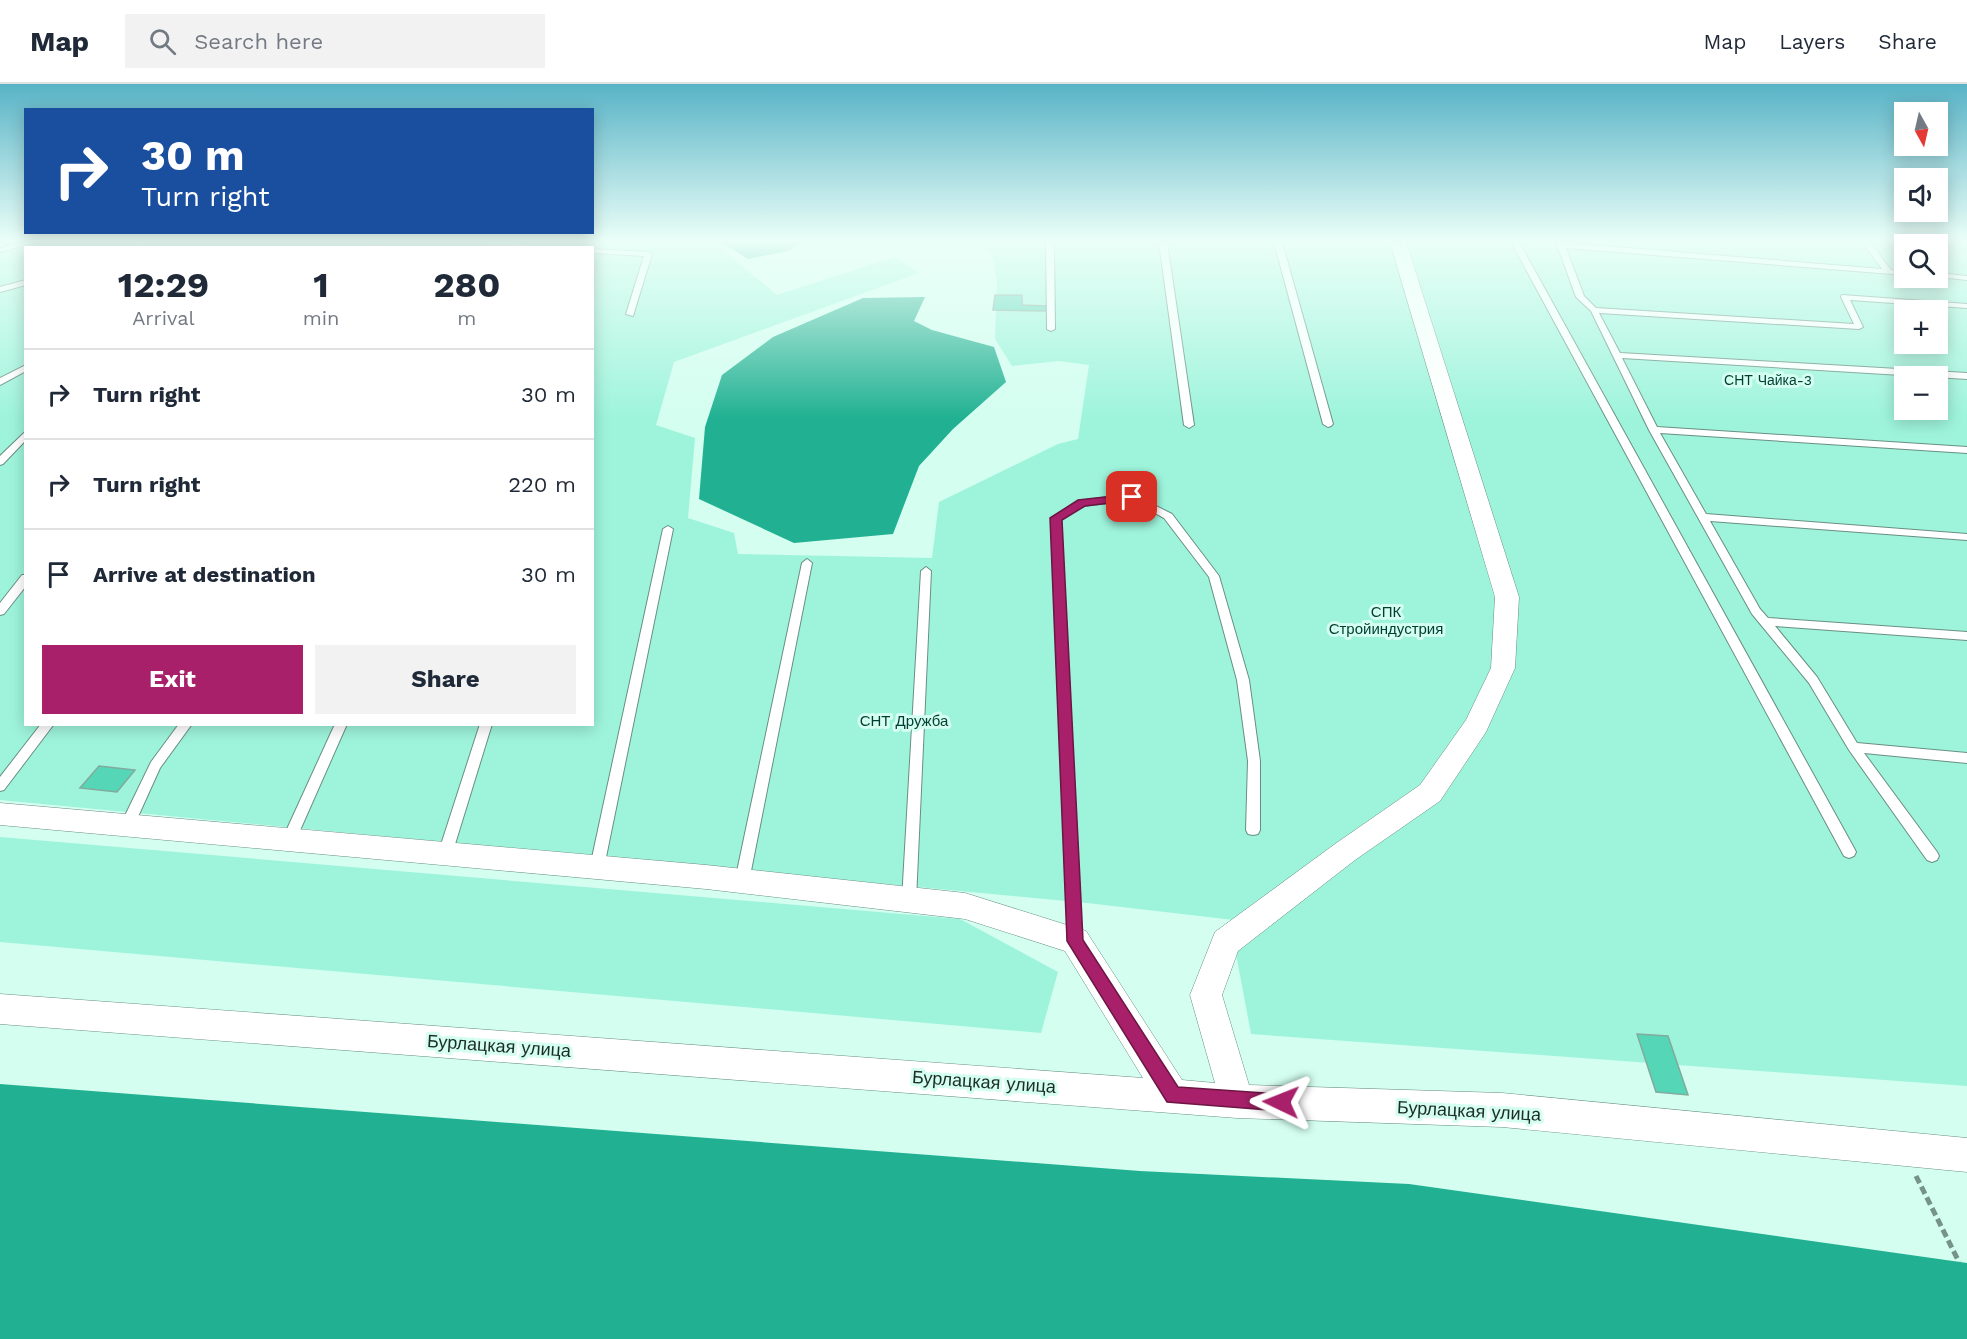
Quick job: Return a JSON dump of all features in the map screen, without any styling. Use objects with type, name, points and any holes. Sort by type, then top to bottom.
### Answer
[{"type":"street","points":[[1237,1101],[1206,995],[1226,942],[1345,852],[1430,794],[1477,725],[1503,668],[1507,597],[1416,301]]},
{"type":"street","points":[[0,814],[597,867],[965,906],[1075,941],[1173,1096]]},
{"type":"street","name":"Бурлацкая улица","points":[[0,1009],[1237,1101],[1502,1110],[1967,1155]]},
{"type":"lane","points":[[630,314],[634,301]]},
{"type":"lane","points":[[1051,301],[1051,329]]},
{"type":"lane","points":[[1172,301],[1190,425]]},
{"type":"lane","points":[[1294,301],[1328,424]]},
{"type":"lane","points":[[1547,301],[1849,852]]},
{"type":"lane","points":[[1584,301],[1594,310],[1654,430],[1756,611],[1768,622],[1813,680],[1853,747],[1932,856]]},
{"type":"lane","points":[[1594,310],[1859,327],[1847,301]]},
{"type":"lane","points":[[1893,301],[1967,306]]},
{"type":"lane","points":[[1617,355],[1967,376]]},
{"type":"lane","points":[[0,382],[24,368]]},
{"type":"lane","points":[[1654,430],[1967,450]]},
{"type":"lane","points":[[0,462],[24,436]]},
{"type":"lane","points":[[1075,941],[1056,518],[1082,503],[1132,497],[1168,516],[1214,576],[1243,680],[1254,761],[1253,830]]},
{"type":"lane","points":[[1702,517],[1967,537]]},
{"type":"lane","points":[[597,867],[668,529]]},
{"type":"lane","points":[[742,881],[807,563]]},
{"type":"lane","points":[[909,900],[926,571]]},
{"type":"lane","points":[[0,611],[24,581]]},
{"type":"lane","points":[[1768,622],[1967,636]]},
{"type":"lane","points":[[0,786],[46,726]]},
{"type":"lane","points":[[127,826],[155,765],[184,726]]},
{"type":"lane","points":[[289,840],[339,726]]},
{"type":"lane","points":[[445,854],[485,726]]},
{"type":"lane","points":[[1853,747],[1967,758]]},
{"type":"path","points":[[1903,1149],[1959,1262]]},
{"type":"green space","points":[[0,301],[24,301],[24,726],[594,726],[594,301],[843,301],[674,362],[656,425],[695,438],[688,518],[734,533],[738,554],[932,558],[939,502],[1058,444],[1078,439],[1089,365],[1059,361],[1012,366],[995,339],[996,301],[1894,301],[1894,354],[1948,354],[1948,301],[1967,301],[1967,1086],[1251,1034],[1236,954],[1234,920],[1087,903],[0,800]]},
{"type":"green space","points":[[0,837],[960,919],[1058,972],[1041,1033],[0,942]]},
{"type":"shaded area","points":[[857,301],[923,301],[914,321],[932,330],[994,347],[1006,382],[953,429],[919,466],[893,534],[794,543],[699,499],[705,427],[722,375],[773,337]]},
{"type":"shaded area","points":[[0,1084],[1140,1171],[1409,1184],[1967,1263],[1967,1339],[0,1339]]},
{"type":"building","points":[[994,301],[1022,301],[1022,305],[1046,306],[1046,311],[993,310]]},
{"type":"building","points":[[99,766],[135,770],[117,792],[80,788]]},
{"type":"building","points":[[1637,1034],[1668,1036],[1688,1095],[1656,1092]]},
{"type":"route","points":[[1132,497],[1082,503],[1056,518],[1075,941],[1173,1096],[1281,1102]]},
{"type":"park label","name":"СНТ Чайка-3","points":[[1768,380]]},
{"type":"park label","name":"СПК Стройиндустрия","points":[[1386,620]]},
{"type":"park label","name":"СНТ Дружба","points":[[904,721]]}]
